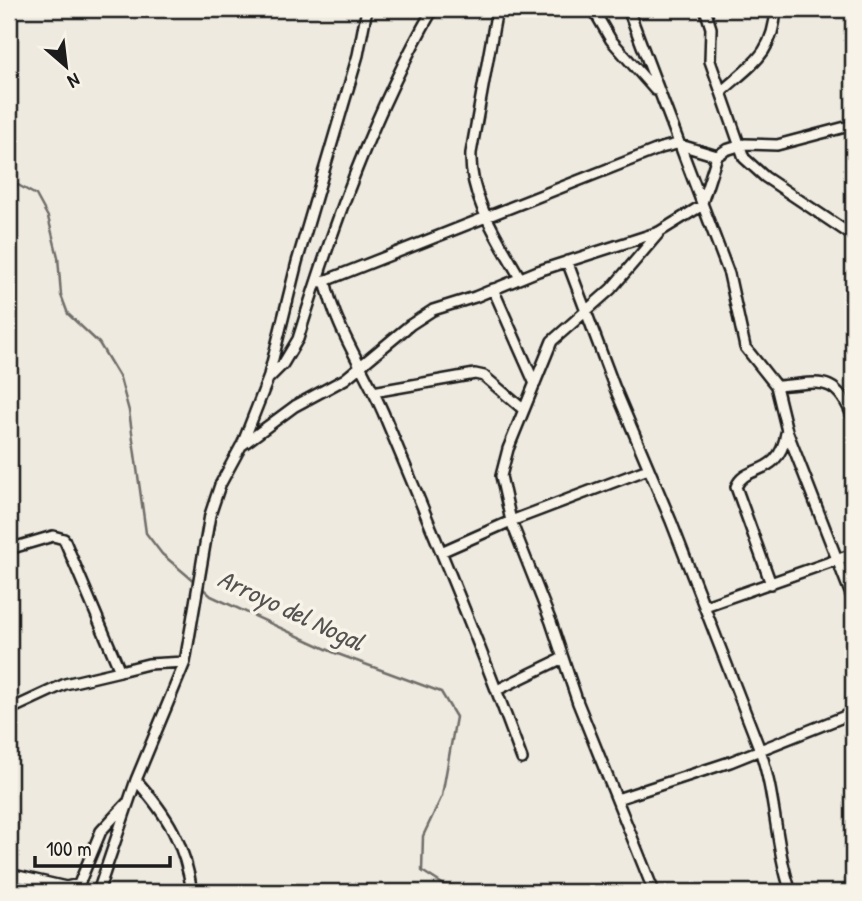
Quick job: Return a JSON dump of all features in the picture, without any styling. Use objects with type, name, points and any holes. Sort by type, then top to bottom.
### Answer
[{"type":"street","points":[[98,892],[136,780],[185,662],[211,515],[223,478],[241,446],[268,380],[307,227],[358,55],[367,9]]},
{"type":"street","points":[[268,380],[284,364],[295,345],[315,285],[398,73],[433,9]]},
{"type":"street","points":[[497,9],[470,166],[486,216],[520,278]]},
{"type":"street","points":[[593,9],[611,40],[658,93]]},
{"type":"street","points":[[628,9],[677,144],[729,274],[746,347],[776,386],[787,431],[853,600]]},
{"type":"street","points":[[705,9],[711,28],[710,61],[738,145],[752,167],[853,236]]},
{"type":"street","points":[[721,92],[768,47],[773,36],[776,9]]},
{"type":"street","points":[[315,285],[486,216],[677,144],[716,156],[738,145],[777,145],[853,125]]},
{"type":"street","points":[[241,446],[295,406],[361,368],[422,316],[567,261],[659,232],[701,206],[716,156]]},
{"type":"street","points":[[654,892],[511,521],[503,496],[501,476],[508,449],[555,336],[585,314],[611,289],[659,232]]},
{"type":"street","points":[[567,261],[585,314],[705,606],[760,750],[769,776],[791,892]]},
{"type":"street","points":[[326,280],[337,324],[373,392],[441,552],[522,759]]},
{"type":"street","points":[[493,289],[535,384]]},
{"type":"street","points":[[373,392],[475,374],[484,376],[524,410]]},
{"type":"street","points":[[776,386],[829,385],[842,393],[853,418]]},
{"type":"street","points":[[771,584],[736,487],[740,479],[764,469],[778,458],[787,431]]},
{"type":"street","points":[[441,552],[511,521],[648,469]]},
{"type":"street","points":[[9,549],[53,536],[64,539],[120,671]]},
{"type":"street","points":[[705,606],[853,554]]},
{"type":"street","points":[[497,690],[563,658]]},
{"type":"street","points":[[9,710],[72,681],[148,664],[185,662]]},
{"type":"street","points":[[617,799],[760,750],[853,713]]},
{"type":"street","points":[[136,780],[165,815],[185,853],[192,892]]},
{"type":"street","points":[[9,874],[66,887],[79,884],[100,831],[128,802]]},
{"type":"waterway","name":"Arroyo del Nogal","points":[[9,180],[36,195],[48,217],[58,257],[61,295],[68,314],[99,343],[120,378],[129,411],[146,533],[162,554],[195,582]]},
{"type":"waterway","name":"Arroyo del Nogal","points":[[200,586],[211,596],[335,653],[441,692],[456,717],[442,796],[423,836],[422,871],[444,885],[498,892]]}]
